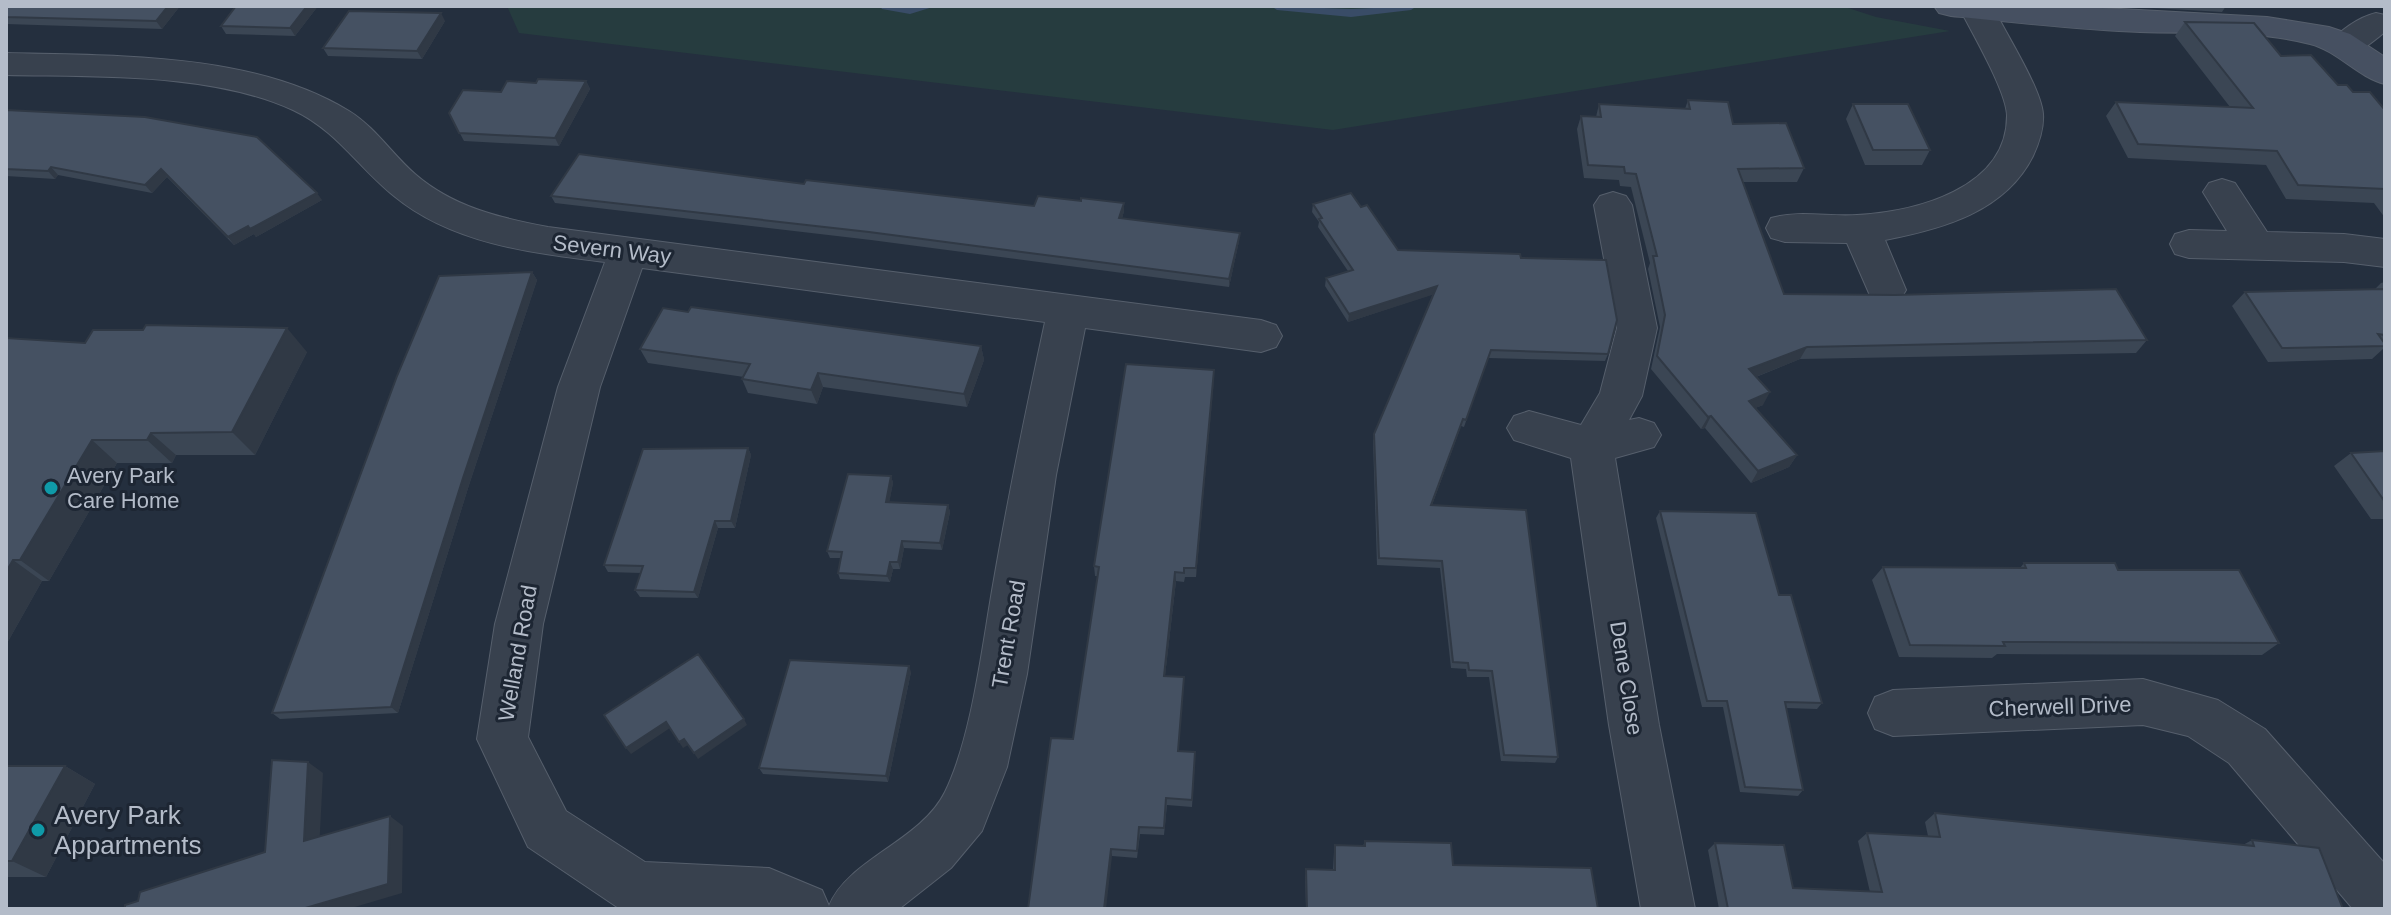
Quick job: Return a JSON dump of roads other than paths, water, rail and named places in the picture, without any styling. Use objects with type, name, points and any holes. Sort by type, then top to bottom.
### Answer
[{"type":"street","points":[[1964,7],[2133,22],[2267,27],[2317,34],[2345,46],[2385,73]]},
{"type":"street","points":[[1785,228],[1861,229],[1913,221],[1961,203],[1998,182],[2020,150],[2025,113],[1964,7]]},
{"type":"street","points":[[2345,46],[2376,23]]},
{"type":"street","name":"Severn Way","points":[[6,64],[134,70],[244,83],[296,99],[338,120],[405,186],[440,210],[485,229],[548,241],[1261,336]]},
{"type":"street","points":[[2222,192],[2256,246]]},
{"type":"street","points":[[1591,446],[1621,396],[1637,328],[1613,205]]},
{"type":"street","points":[[1861,229],[1886,290]]},
{"type":"street","points":[[2189,244],[2344,248],[2385,253]]},
{"type":"street","name":"Welland Road","points":[[629,251],[608,301],[579,387],[519,624],[502,739],[547,829],[637,889],[769,895],[803,909]]},
{"type":"street","name":"Trent Road","points":[[855,909],[932,849],[963,813],[981,767],[1002,674],[1034,475],[1068,309]]},
{"type":"street","points":[[1529,428],[1591,446],[1639,435]]},
{"type":"street","name":"Dene Close","points":[[1591,446],[1634,725],[1668,909]]},
{"type":"street","name":"Cherwell Drive","points":[[1893,713],[2143,702],[2200,716],[2247,746],[2385,905]]},
{"type":"waterway","points":[[886,6],[910,10],[930,6]]},
{"type":"waterway","points":[[1277,6],[1351,13],[1411,6]]},
{"type":"place","name":"Avery Park Care Home","points":[[51,488]]},
{"type":"place","name":"Avery Park Appartments","points":[[38,830]]}]
